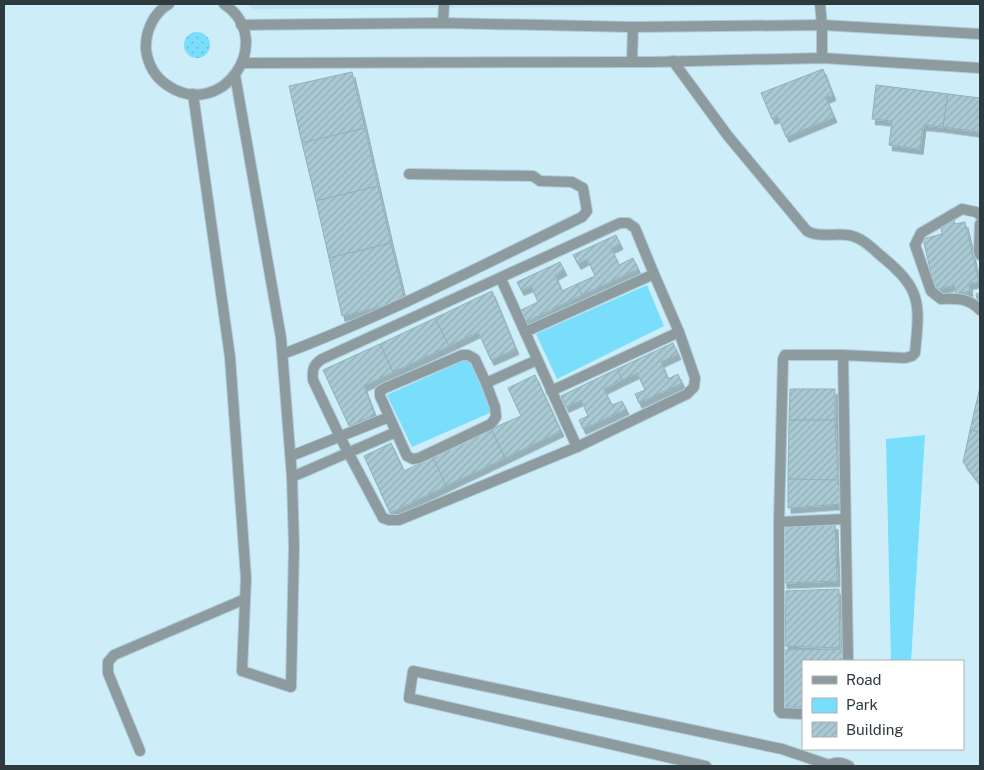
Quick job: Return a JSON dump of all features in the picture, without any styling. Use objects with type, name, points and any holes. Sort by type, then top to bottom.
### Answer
[{"type":"street","points":[[166,4],[151,23],[146,44],[147,55],[156,75],[163,83],[177,91],[205,94],[227,84],[242,64],[245,44],[242,25],[235,14],[224,4]]},
{"type":"street","points":[[443,23],[444,4]]},
{"type":"street","points":[[820,4],[822,58]]},
{"type":"street","points":[[242,25],[443,23],[633,27],[822,24],[980,34]]},
{"type":"street","points":[[632,62],[633,27]]},
{"type":"street","points":[[242,64],[632,62],[822,58],[980,68]]},
{"type":"street","points":[[674,61],[728,136],[806,231],[815,234],[856,237],[895,267],[908,280],[916,300],[918,312],[914,353],[912,356],[905,358],[787,355],[783,357],[779,522],[779,710],[781,713],[802,714]]},
{"type":"street","points":[[193,94],[230,357],[245,568],[242,671],[291,687],[294,555],[291,456],[283,354],[235,75]]},
{"type":"street","points":[[283,354],[333,335],[413,299],[582,217],[586,211],[583,188],[572,182],[540,182],[533,176],[409,174]]},
{"type":"street","points":[[980,215],[976,212],[962,209],[921,233],[916,245],[931,291],[941,299],[960,298],[980,310]]},
{"type":"street","points":[[620,223],[628,223],[635,228],[679,332],[694,378],[694,387],[687,394],[577,447],[399,520],[383,518],[340,437],[313,380],[312,370],[315,364],[322,359],[501,279],[620,223]]},
{"type":"street","points":[[980,224],[978,252],[980,255]]},
{"type":"street","points":[[525,332],[654,274]]},
{"type":"street","points":[[501,279],[577,447]]},
{"type":"street","points":[[551,391],[679,332]]},
{"type":"street","points":[[462,355],[468,355],[475,359],[495,407],[496,417],[491,424],[419,458],[413,459],[407,456],[389,417],[380,396],[380,391],[462,355]]},
{"type":"street","points":[[843,355],[848,660]]},
{"type":"street","points":[[486,383],[538,360]]},
{"type":"street","points":[[291,456],[389,417]]},
{"type":"street","points":[[292,476],[396,432]]},
{"type":"street","points":[[779,522],[845,519]]},
{"type":"street","points":[[140,751],[108,673],[108,662],[114,655],[245,599]]},
{"type":"street","points":[[706,766],[410,698],[413,671],[782,749],[828,766],[841,763],[849,766]]},
{"type":"shaded area","points":[[246,4],[811,4],[811,6],[254,9]]},
{"type":"green space","points":[[197,32],[206,36],[210,45],[206,54],[197,58],[188,54],[184,45],[188,36]]},
{"type":"green space","points":[[647,285],[664,326],[557,379],[536,334]]},
{"type":"green space","points":[[469,358],[492,412],[412,447],[387,395]]},
{"type":"green space","points":[[925,435],[911,660],[891,660],[886,439]]},
{"type":"building","points":[[823,69],[833,95],[826,98],[834,117],[786,137],[778,117],[772,119],[761,93]]},
{"type":"building","points":[[352,72],[365,128],[302,143],[289,86]]},
{"type":"building","points":[[876,85],[948,94],[943,127],[923,125],[920,149],[889,145],[892,121],[872,119]]},
{"type":"building","points":[[948,94],[980,98],[980,132],[943,127]]},
{"type":"building","points":[[365,128],[378,186],[316,201],[302,143]]},
{"type":"building","points":[[378,186],[391,243],[329,258],[316,201]]},
{"type":"building","points":[[954,219],[955,224],[965,222],[979,282],[969,284],[970,291],[956,294],[954,285],[935,290],[923,239],[942,234],[940,223]]},
{"type":"building","points":[[616,235],[620,244],[611,248],[619,265],[633,258],[638,269],[582,295],[577,284],[595,276],[587,259],[578,264],[573,255]]},
{"type":"building","points":[[391,243],[405,301],[342,316],[329,258]]},
{"type":"building","points":[[560,262],[564,270],[555,275],[562,291],[577,284],[582,295],[526,322],[521,310],[538,302],[531,286],[521,290],[517,282]]},
{"type":"building","points":[[492,291],[516,349],[491,360],[478,332],[449,346],[435,318]]},
{"type":"building","points":[[980,293],[980,307],[979,307],[976,294]]},
{"type":"building","points":[[435,318],[449,346],[393,372],[380,344]]},
{"type":"building","points":[[673,343],[678,354],[661,362],[668,379],[678,374],[682,383],[639,403],[635,394],[645,390],[637,373],[622,380],[617,369]]},
{"type":"building","points":[[380,344],[393,372],[364,386],[375,415],[349,426],[323,370]]},
{"type":"building","points":[[617,369],[622,380],[604,389],[612,405],[622,401],[626,409],[583,429],[579,420],[588,416],[581,400],[566,407],[561,396]]},
{"type":"building","points":[[535,375],[561,431],[505,458],[491,429],[521,416],[508,388]]},
{"type":"building","points":[[980,387],[980,432],[970,430]]},
{"type":"building","points":[[790,389],[835,389],[835,420],[789,420]]},
{"type":"building","points":[[789,420],[835,420],[838,480],[788,479]]},
{"type":"building","points":[[491,429],[505,458],[446,486],[433,457]]},
{"type":"building","points":[[970,430],[980,432],[980,484],[963,462]]},
{"type":"building","points":[[391,443],[404,471],[433,457],[446,486],[390,513],[364,456]]},
{"type":"building","points":[[788,479],[838,480],[841,504],[788,508]]},
{"type":"building","points":[[835,524],[837,581],[784,583],[782,526]]},
{"type":"building","points":[[839,589],[840,648],[785,646],[786,591]]},
{"type":"building","points":[[846,649],[846,660],[802,660],[802,707],[784,707],[784,650]]}]
